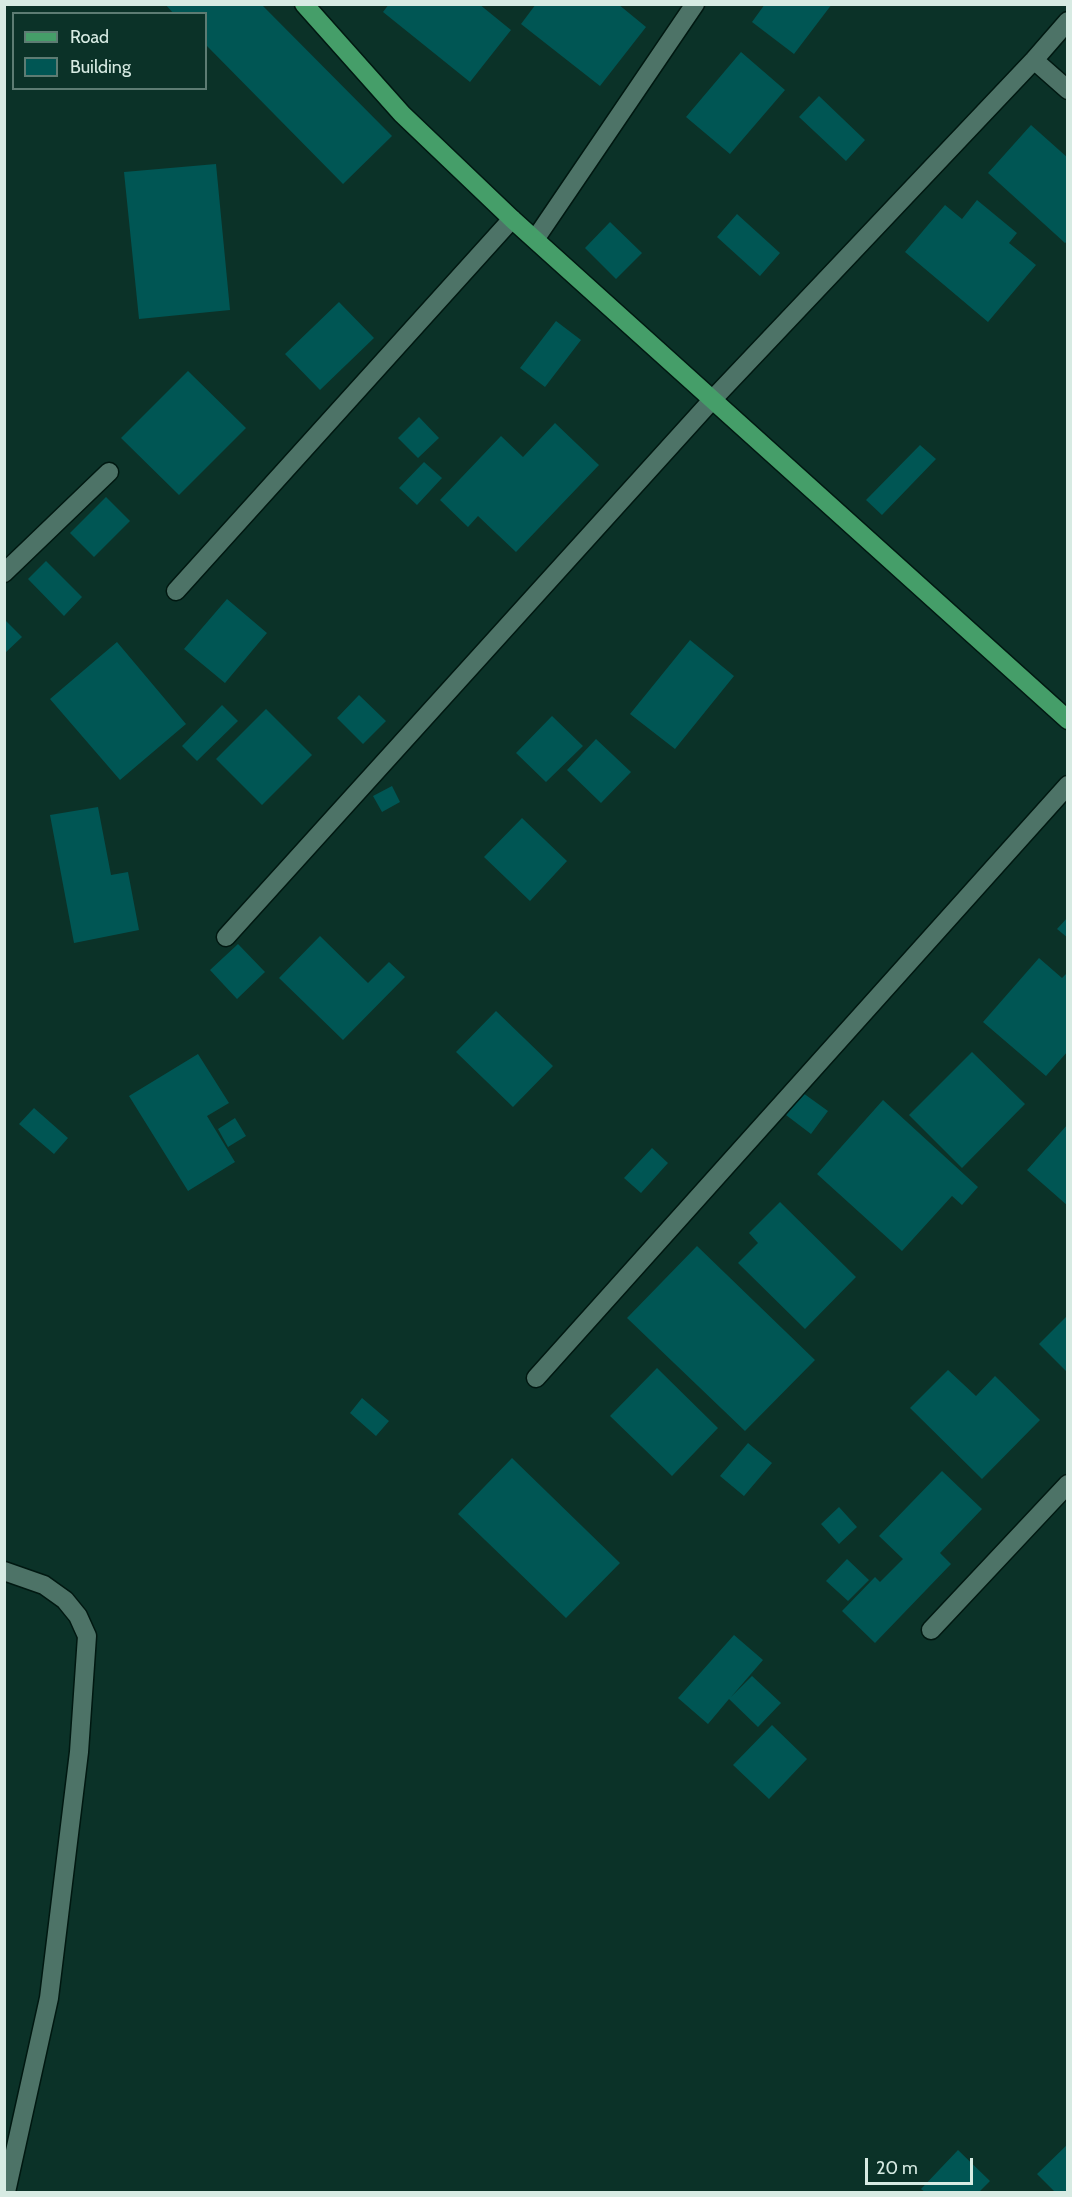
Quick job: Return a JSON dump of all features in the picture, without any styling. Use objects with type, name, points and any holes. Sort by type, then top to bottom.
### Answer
[{"type":"main road","points":[[304,4],[402,114],[512,219],[536,238],[1068,720]]},
{"type":"street","points":[[536,238],[695,4]]},
{"type":"street","points":[[226,937],[713,399],[1034,60],[1068,21]]},
{"type":"street","points":[[1034,60],[1068,90]]},
{"type":"street","points":[[176,591],[512,219]]},
{"type":"street","points":[[4,573],[109,472]]},
{"type":"street","points":[[536,1378],[1068,785]]},
{"type":"street","points":[[932,1630],[1068,1484]]},
{"type":"street","points":[[4,1571],[44,1585],[64,1600],[78,1616],[87,1636],[79,1752],[49,1998],[6,2193]]},
{"type":"building","points":[[165,4],[261,4],[392,136],[343,184],[207,46],[207,12],[172,12]]},
{"type":"building","points":[[389,4],[479,4],[511,30],[470,82],[383,12]]},
{"type":"building","points":[[536,4],[618,4],[646,27],[600,86],[521,24]]},
{"type":"building","points":[[765,4],[832,4],[794,54],[752,22]]},
{"type":"building","points":[[741,52],[785,90],[730,154],[686,117]]},
{"type":"building","points":[[819,96],[865,140],[846,161],[799,117]]},
{"type":"building","points":[[1031,125],[1068,158],[1068,241],[1065,243],[988,173]]},
{"type":"building","points":[[216,164],[230,310],[139,319],[124,172]]},
{"type":"building","points":[[977,200],[1017,233],[1009,243],[1036,265],[988,322],[905,252],[945,205],[962,219]]},
{"type":"building","points":[[737,214],[780,253],[760,276],[717,237]]},
{"type":"building","points":[[610,222],[642,253],[616,279],[585,248]]},
{"type":"building","points":[[339,302],[374,338],[320,390],[285,354]]},
{"type":"building","points":[[556,321],[581,340],[545,387],[520,368]]},
{"type":"building","points":[[188,371],[246,428],[179,495],[121,438]]},
{"type":"building","points":[[419,417],[439,438],[418,458],[398,438]]},
{"type":"building","points":[[555,423],[599,465],[516,552],[478,516],[468,527],[440,500],[501,436],[523,457]]},
{"type":"building","points":[[920,445],[936,459],[882,515],[866,500]]},
{"type":"building","points":[[424,462],[442,478],[417,505],[399,488]]},
{"type":"building","points":[[106,497],[130,521],[94,557],[70,533]]},
{"type":"building","points":[[46,561],[82,597],[64,616],[28,579]]},
{"type":"building","points":[[227,599],[267,633],[225,683],[184,649]]},
{"type":"building","points":[[4,619],[22,637],[4,654]]},
{"type":"building","points":[[690,640],[734,676],[675,749],[630,714]]},
{"type":"building","points":[[117,642],[186,724],[120,780],[50,699]]},
{"type":"building","points":[[359,695],[386,721],[363,744],[337,718]]},
{"type":"building","points":[[222,705],[238,721],[197,761],[182,746]]},
{"type":"building","points":[[266,709],[312,755],[262,805],[216,759]]},
{"type":"building","points":[[552,716],[583,746],[546,782],[516,753]]},
{"type":"building","points":[[596,739],[631,772],[601,803],[567,770]]},
{"type":"building","points":[[392,786],[400,802],[382,812],[373,796]]},
{"type":"building","points":[[98,807],[111,875],[128,872],[139,930],[74,943],[50,815]]},
{"type":"building","points":[[522,818],[567,861],[530,901],[484,857]]},
{"type":"building","points":[[1068,917],[1068,938],[1057,929]]},
{"type":"building","points":[[320,936],[368,983],[389,962],[405,977],[343,1040],[279,978]]},
{"type":"building","points":[[238,944],[265,972],[237,999],[210,970]]},
{"type":"building","points":[[1039,958],[1062,978],[1068,972],[1068,1051],[1046,1076],[983,1022]]},
{"type":"building","points":[[496,1011],[553,1066],[513,1107],[456,1052]]},
{"type":"building","points":[[972,1052],[1025,1104],[962,1168],[909,1115]]},
{"type":"building","points":[[198,1054],[229,1103],[207,1116],[235,1162],[188,1191],[129,1096]]},
{"type":"building","points":[[803,1093],[828,1111],[811,1134],[786,1115]]},
{"type":"building","points":[[883,1100],[978,1187],[962,1205],[952,1196],[902,1251],[817,1174]]},
{"type":"building","points":[[34,1108],[68,1138],[54,1154],[19,1124]]},
{"type":"building","points":[[235,1118],[246,1136],[228,1147],[218,1129]]},
{"type":"building","points":[[1068,1124],[1068,1206],[1027,1170]]},
{"type":"building","points":[[652,1148],[668,1163],[641,1193],[624,1178]]},
{"type":"building","points":[[780,1202],[856,1277],[805,1329],[738,1263],[758,1243],[749,1233]]},
{"type":"building","points":[[697,1246],[815,1360],[745,1431],[627,1318]]},
{"type":"building","points":[[1068,1315],[1068,1373],[1039,1344]]},
{"type":"building","points":[[657,1368],[718,1428],[672,1476],[610,1416]]},
{"type":"building","points":[[948,1370],[976,1396],[995,1376],[1040,1420],[982,1479],[910,1408]]},
{"type":"building","points":[[362,1398],[389,1421],[376,1436],[350,1413]]},
{"type":"building","points":[[748,1443],[772,1463],[744,1496],[720,1476]]},
{"type":"building","points":[[512,1458],[620,1563],[566,1618],[458,1514]]},
{"type":"building","points":[[942,1471],[982,1509],[940,1553],[951,1564],[875,1643],[842,1611],[875,1577],[880,1582],[903,1559],[879,1536]]},
{"type":"building","points":[[839,1507],[857,1527],[839,1544],[821,1524]]},
{"type":"building","points":[[847,1559],[869,1580],[848,1601],[826,1581]]},
{"type":"building","points":[[734,1635],[763,1660],[731,1697],[752,1676],[781,1703],[758,1727],[729,1699],[708,1724],[678,1698]]},
{"type":"building","points":[[772,1725],[807,1759],[769,1799],[733,1765]]},
{"type":"building","points":[[1068,2144],[1068,2192],[1055,2192],[1037,2174]]},
{"type":"building","points":[[958,2150],[990,2181],[979,2192],[925,2192],[921,2189]]}]
